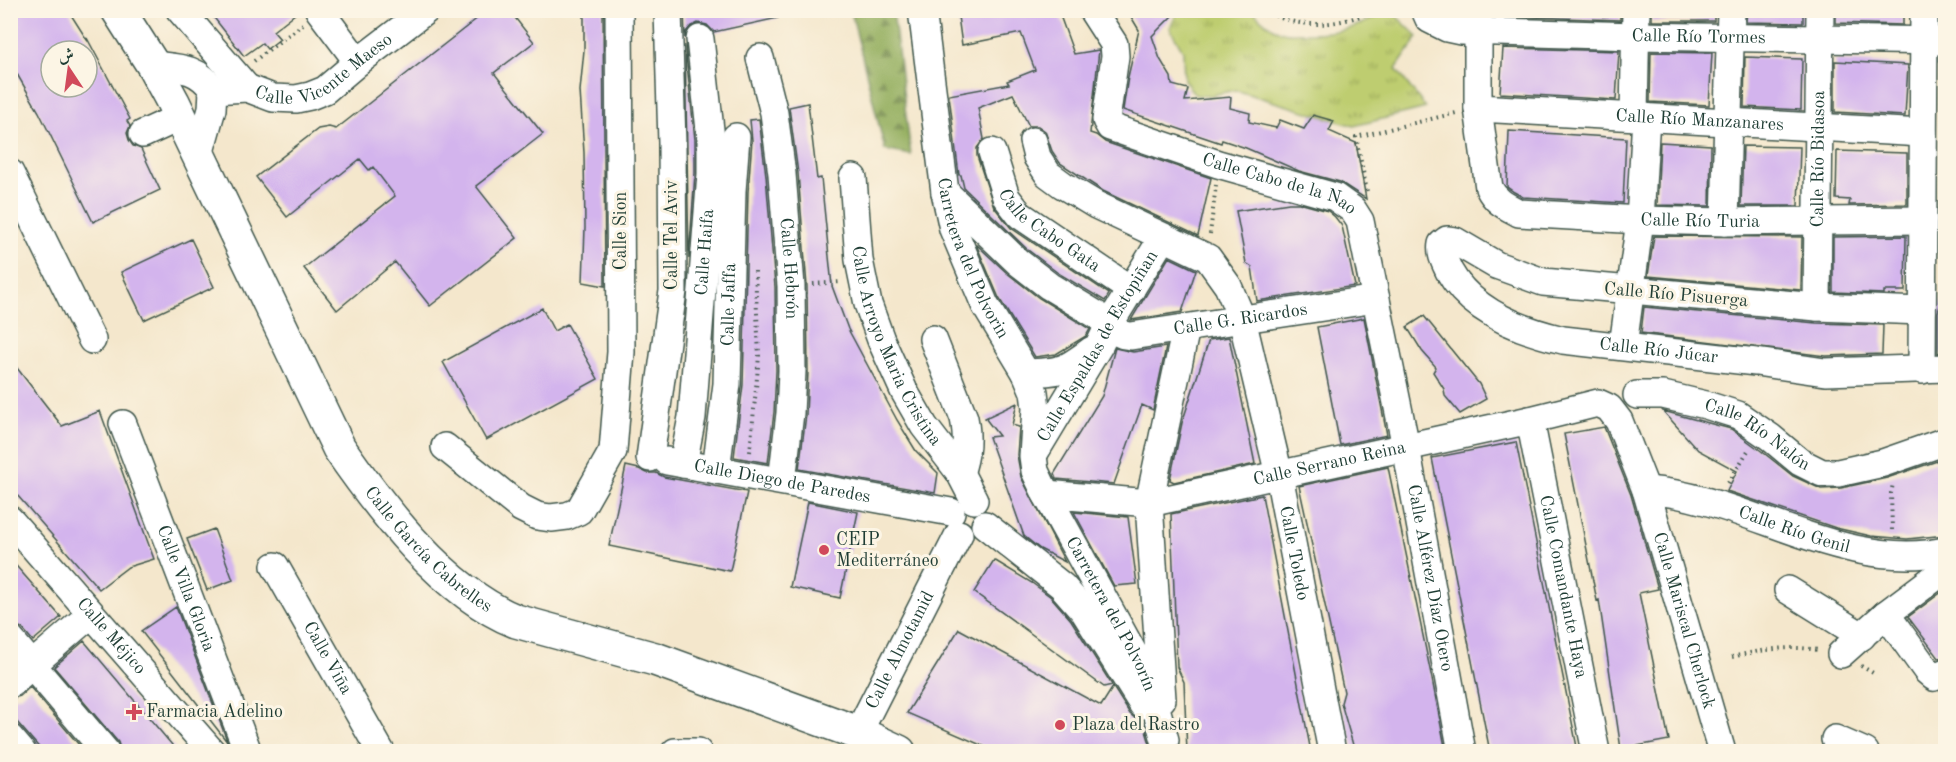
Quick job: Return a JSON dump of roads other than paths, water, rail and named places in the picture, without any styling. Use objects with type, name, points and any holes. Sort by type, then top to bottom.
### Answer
[{"type":"main road","name":"Calle García Cabrelles","points":[[118,10],[153,64],[177,109],[339,447],[376,499],[402,530],[450,579],[501,615],[516,621],[656,659],[858,733],[899,752]]},
{"type":"street","points":[[180,10],[231,85],[212,109],[199,155]]},
{"type":"street","name":"Calle Sion","points":[[613,451],[621,352],[619,10]]},
{"type":"street","name":"Calle Tel Aviv","points":[[650,458],[673,291],[668,10]]},
{"type":"street","name":"Carretera del Polvorin","points":[[922,10],[945,192],[953,229],[985,305],[1026,374],[1034,392],[1036,408],[1033,456],[1035,471],[1046,494]]},
{"type":"street","name":"Calle Cabo de la Nao","points":[[1092,10],[1113,44],[1115,56],[1106,120],[1110,128],[1218,164],[1335,197],[1353,210],[1360,221],[1376,299]]},
{"type":"street","points":[[1425,10],[1429,19],[1470,24],[1478,108]]},
{"type":"street","points":[[1725,222],[1731,10]]},
{"type":"street","name":"Calle Río Bidasoa","points":[[1817,306],[1820,10]]},
{"type":"street","points":[[1924,10],[1935,41],[1923,133],[1922,312],[1934,369]]},
{"type":"street","points":[[320,11],[358,62]]},
{"type":"street","name":"Calle Vicente Maeso","points":[[153,64],[193,72],[273,98],[296,99],[325,90],[417,14]]},
{"type":"street","points":[[1623,346],[1640,220],[1640,116],[1636,23]]},
{"type":"street","name":"Calle Río Tormes","points":[[1470,24],[1636,23],[1730,38],[1935,41]]},
{"type":"street","name":"Calle Haifa","points":[[683,464],[692,417],[710,190],[732,138],[700,39]]},
{"type":"street","name":"Calle Hebrón","points":[[760,58],[774,113],[782,174],[790,286],[792,371],[790,413],[782,481]]},
{"type":"street","name":"Calle Río Manzanares","points":[[1478,108],[1923,133]]},
{"type":"street","name":"Calle Río Turia","points":[[1478,108],[1489,188],[1495,199],[1520,213],[1725,222],[1923,220]]},
{"type":"street","points":[[143,134],[177,109]]},
{"type":"street","name":"Calle Jaffa","points":[[716,470],[727,384],[732,138]]},
{"type":"street","points":[[1033,141],[1037,157],[1048,174],[1056,180],[1096,205],[1163,237]]},
{"type":"street","name":"Calle Cabo Gata","points":[[992,152],[1006,197],[1020,215],[1131,290]]},
{"type":"street","points":[[10,173],[92,340]]},
{"type":"street","name":"Calle Arroyo Maria Cristina","points":[[853,178],[859,260],[868,304],[904,391],[924,426],[960,473],[961,515],[984,507],[985,525],[1062,586],[1084,611],[1165,746]]},
{"type":"street","name":"Calle G. Ricardos","points":[[945,192],[1018,262],[1049,286],[1097,315],[1105,334],[1131,336],[1376,299]]},
{"type":"street","name":"Calle Toledo","points":[[1163,237],[1208,258],[1228,286],[1242,319],[1279,475],[1332,752]]},
{"type":"street","name":"Calle Espaldas de Estopiñan","points":[[1033,456],[1163,237]]},
{"type":"street","name":"Calle Río Pisuerga","points":[[1442,244],[1446,240],[1455,241],[1496,265],[1543,282],[1817,306],[1922,312]]},
{"type":"street","name":"Calle Río Júcar","points":[[1442,244],[1441,251],[1453,279],[1464,291],[1489,311],[1509,323],[1537,334],[1563,340],[1825,372],[1934,369]]},
{"type":"street","name":"Calle Alférez Díaz Otero","points":[[1376,299],[1406,447],[1462,752]]},
{"type":"street","points":[[1165,746],[1149,503],[1186,328]]},
{"type":"street","points":[[1026,374],[1056,372],[1069,367],[1105,334]]},
{"type":"street","points":[[933,339],[964,418],[967,432],[967,446],[960,473]]},
{"type":"street","name":"Calle Río Nalón","points":[[1636,395],[1663,394],[1738,416],[1770,437],[1800,462],[1822,473],[1838,473],[1883,463],[1946,441]]},
{"type":"street","name":"Calle Serrano Reina","points":[[1046,494],[1149,503],[1530,420],[1598,403],[1609,408]]},
{"type":"street","name":"Calle Mariscal Cherlock","points":[[1609,408],[1619,421],[1646,490],[1722,752]]},
{"type":"street","name":"Calle Comandante Haya","points":[[1530,420],[1596,752]]},
{"type":"street","name":"Calle Villa Gloria","points":[[123,424],[248,752]]},
{"type":"street","points":[[445,447],[521,507],[537,516],[551,518],[567,516],[579,511],[613,451]]},
{"type":"street","name":"Calle Diego de Paredes","points":[[613,451],[961,515]]},
{"type":"street","name":"Calle Río Genil","points":[[1646,490],[1690,498],[1837,545],[1875,553],[1918,554],[1944,568]]},
{"type":"street","name":"Carretera del Polvorín","points":[[1046,494],[1139,663],[1152,694],[1165,746]]},
{"type":"street","name":"Calle Almotamid","points":[[858,733],[961,515]]},
{"type":"street","name":"Calle Méjico","points":[[10,520],[212,752]]},
{"type":"street","name":"Calle Viña","points":[[275,566],[381,752]]},
{"type":"street","points":[[1841,654],[1886,614],[1944,568]]},
{"type":"street","points":[[1788,590],[1862,636]]},
{"type":"street","points":[[10,684],[91,614]]},
{"type":"street","points":[[1886,614],[1927,671],[1934,677],[1946,672]]},
{"type":"street","points":[[10,639],[106,752]]},
{"type":"street","points":[[10,738],[22,752]]},
{"type":"street","points":[[1835,739],[1866,752]]},
{"type":"street","points":[[675,752],[698,752]]},
{"type":"place","name":"CEIP Mediterráneo","points":[[824,550]]},
{"type":"place","name":"Farmacia Adelino","points":[[134,712]]},
{"type":"place","name":"Plaza del Rastro","points":[[1060,725]]}]
